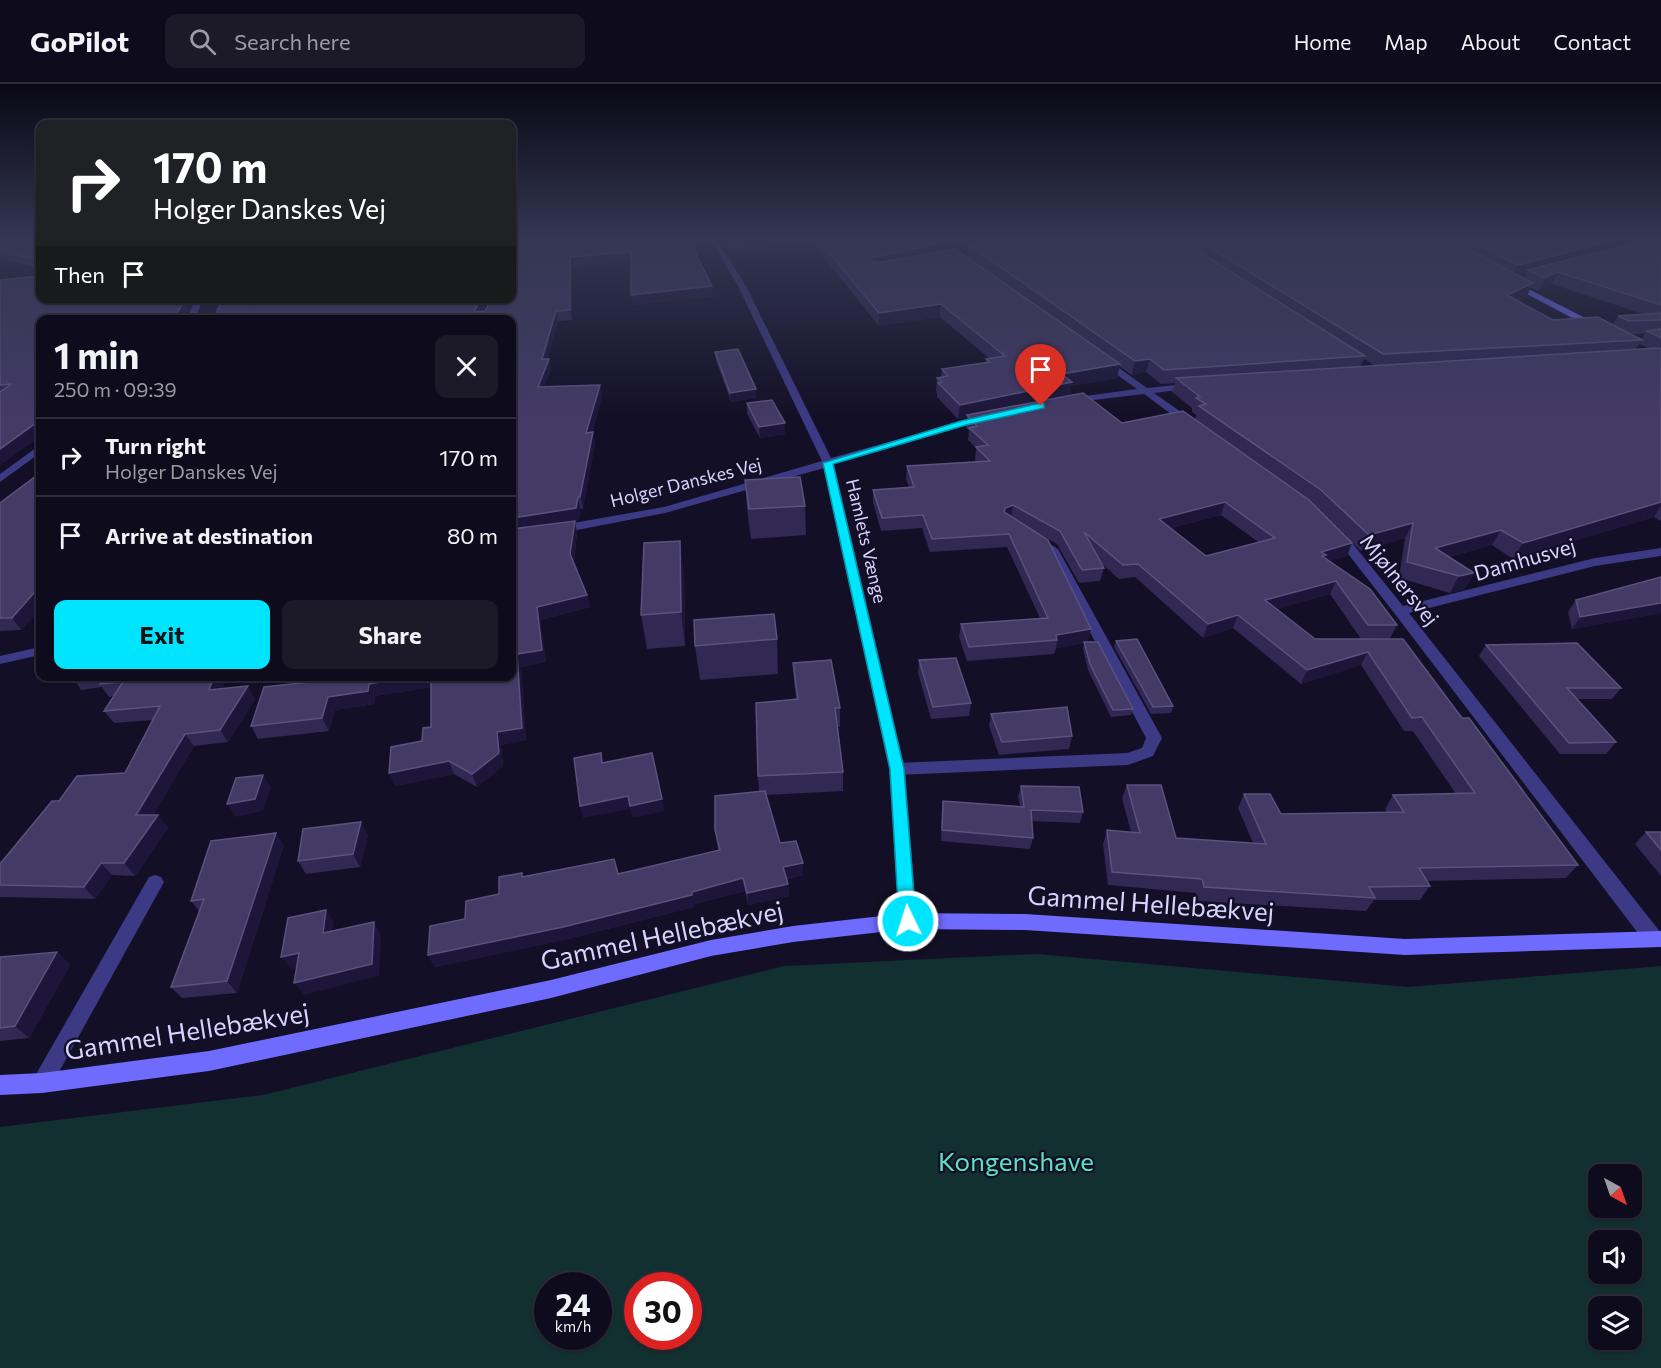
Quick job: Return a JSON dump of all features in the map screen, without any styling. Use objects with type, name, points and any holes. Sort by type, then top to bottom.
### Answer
[{"type":"main road","points":[[1541,298],[1604,331]]},
{"type":"main road","name":"Gammel Hellebækvej","points":[[0,1085],[42,1083],[209,1061],[551,989],[711,948],[794,934],[908,921],[1025,922],[1406,947],[1658,939]]},
{"type":"street","name":"Hamlets Vænge","points":[[748,298],[828,463],[897,769],[908,921]]},
{"type":"street","points":[[1096,356],[1202,433]]},
{"type":"street","points":[[1064,402],[1202,384]]},
{"type":"street","name":"Holger Danskes Vej","points":[[546,531],[622,519],[672,507],[997,416]]},
{"type":"street","points":[[0,479],[36,451]]},
{"type":"street","name":"Mjølnersvej","points":[[1325,524],[1348,547],[1400,611],[1658,939]]},
{"type":"street","points":[[897,769],[1128,759],[1148,752],[1154,738],[1052,549],[1027,533]]},
{"type":"street","name":"Damhusvej","points":[[1400,611],[1444,603],[1599,560],[1661,552]]},
{"type":"street","points":[[0,660],[36,652]]},
{"type":"street","name":"Gammel Hellebækvej","points":[[42,1083],[155,882]]},
{"type":"green space","name":"Kongenshave","points":[[1036,954],[1408,987],[1661,966],[1661,1368],[0,1368],[0,1127],[263,1095],[784,966]]},
{"type":"building","points":[[0,298],[36,298],[36,303],[182,303],[174,315],[36,315],[36,423],[0,449],[0,392],[12,384],[0,385]]},
{"type":"building","points":[[516,298],[570,298],[570,310],[556,311],[542,359],[549,359],[538,387],[600,385],[586,433],[593,432],[576,508],[516,517],[516,315],[215,315],[221,303],[478,303],[474,312],[485,311],[489,303],[516,303]]},
{"type":"building","points":[[867,298],[1025,298],[1120,364],[1062,374],[1072,382],[960,405],[938,383],[942,382],[937,378],[948,376],[942,369],[990,362],[986,359],[1005,356],[941,304],[879,313]]},
{"type":"building","points":[[1045,298],[1272,298],[1365,356],[1164,370],[1150,359],[1135,361]]},
{"type":"building","points":[[1292,298],[1512,298],[1553,320],[1598,317],[1642,340],[1383,354]]},
{"type":"building","points":[[1639,298],[1661,298],[1661,305]]},
{"type":"building","points":[[1661,313],[1661,320],[1629,321],[1618,316]]},
{"type":"building","points":[[1661,329],[1661,338],[1647,331]]},
{"type":"building","points":[[738,349],[756,389],[730,393],[715,352]]},
{"type":"building","points":[[1661,349],[1661,502],[1523,543],[1501,530],[1435,548],[1474,573],[1459,576],[1407,562],[1413,523],[1369,535],[1321,490],[1199,406],[1206,404],[1196,398],[1200,397],[1176,378]]},
{"type":"building","points":[[1083,393],[1122,423],[1183,411],[1309,500],[1352,543],[1321,552],[1326,555],[1322,556],[1370,589],[1397,625],[1368,625],[1336,581],[1265,600],[1315,639],[1403,639],[1462,718],[1469,718],[1578,865],[1419,868],[1430,886],[1369,887],[1375,898],[1204,887],[1202,879],[1112,872],[1107,830],[1140,833],[1127,785],[1161,785],[1176,838],[1266,844],[1244,794],[1270,794],[1281,814],[1404,812],[1393,795],[1475,793],[1422,717],[1412,718],[1368,652],[1307,670],[1238,615],[1208,624],[1138,564],[1123,565],[1084,532],[1104,568],[1082,570],[1060,531],[1013,505],[1005,508],[1004,512],[1048,540],[1091,629],[1056,635],[1057,640],[969,647],[961,624],[1048,618],[1009,534],[932,539],[923,515],[882,518],[873,490],[914,487],[907,466],[990,461],[976,447],[988,445],[969,428],[977,426],[967,415]],"holes":[[[1225,502],[1275,538],[1206,556],[1159,519]]]},
{"type":"building","points":[[772,400],[785,423],[759,427],[747,403]]},
{"type":"building","points":[[36,476],[36,591],[12,618],[0,618],[0,503]]},
{"type":"building","points":[[800,477],[805,506],[749,509],[745,480]]},
{"type":"building","points":[[575,521],[570,554],[587,595],[537,607],[542,650],[517,654],[522,728],[497,732],[499,753],[472,774],[449,761],[389,773],[391,747],[422,741],[423,728],[431,727],[431,681],[516,681],[516,528]]},
{"type":"building","points":[[680,541],[681,612],[641,615],[644,543]]},
{"type":"building","points":[[1661,577],[1661,603],[1580,617],[1576,600]]},
{"type":"building","points":[[774,614],[777,639],[695,646],[694,620]]},
{"type":"building","points":[[1137,639],[1173,706],[1153,707],[1116,641]]},
{"type":"building","points":[[1084,642],[1098,642],[1133,709],[1113,710],[1090,664]]},
{"type":"building","points":[[1577,643],[1621,688],[1567,688],[1616,742],[1569,743],[1486,645]]},
{"type":"building","points":[[956,658],[971,703],[933,707],[919,660]]},
{"type":"building","points":[[831,660],[840,708],[835,708],[843,772],[758,776],[756,703],[798,699],[793,663]]},
{"type":"building","points":[[102,681],[212,681],[209,690],[248,686],[220,730],[185,734],[136,815],[158,815],[124,863],[101,863],[84,887],[0,885],[0,864],[52,801],[59,801],[77,776],[125,773],[160,706],[104,711],[123,682],[100,684]]},
{"type":"building","points":[[320,681],[386,681],[369,684],[368,691],[328,697],[322,718],[251,726],[264,687]]},
{"type":"building","points":[[1067,707],[1072,736],[1002,742],[991,714]]},
{"type":"building","points":[[601,753],[602,763],[652,753],[662,799],[630,806],[628,796],[580,806],[574,758]]},
{"type":"building","points":[[263,775],[255,799],[227,804],[236,778]]},
{"type":"building","points":[[1021,786],[1079,787],[1083,812],[1031,810],[1033,838],[942,830],[943,801],[1024,807]]},
{"type":"building","points":[[765,791],[780,843],[796,841],[803,863],[783,867],[788,884],[747,893],[743,878],[692,892],[692,895],[563,927],[428,955],[430,926],[465,919],[466,901],[499,894],[499,877],[522,873],[522,877],[614,859],[618,874],[720,850],[715,830],[715,796]]},
{"type":"building","points":[[361,822],[353,854],[298,861],[303,829]]},
{"type":"building","points":[[1646,832],[1661,832],[1661,850]]},
{"type":"building","points":[[276,833],[227,981],[171,987],[204,899],[191,901],[211,841]]},
{"type":"building","points":[[326,910],[323,933],[374,922],[372,964],[294,983],[299,953],[281,957],[288,918]]},
{"type":"building","points":[[57,952],[15,1026],[0,1028],[0,957]]},
{"type":"route","points":[[908,921],[897,769],[828,463],[964,423],[1041,406]]}]
